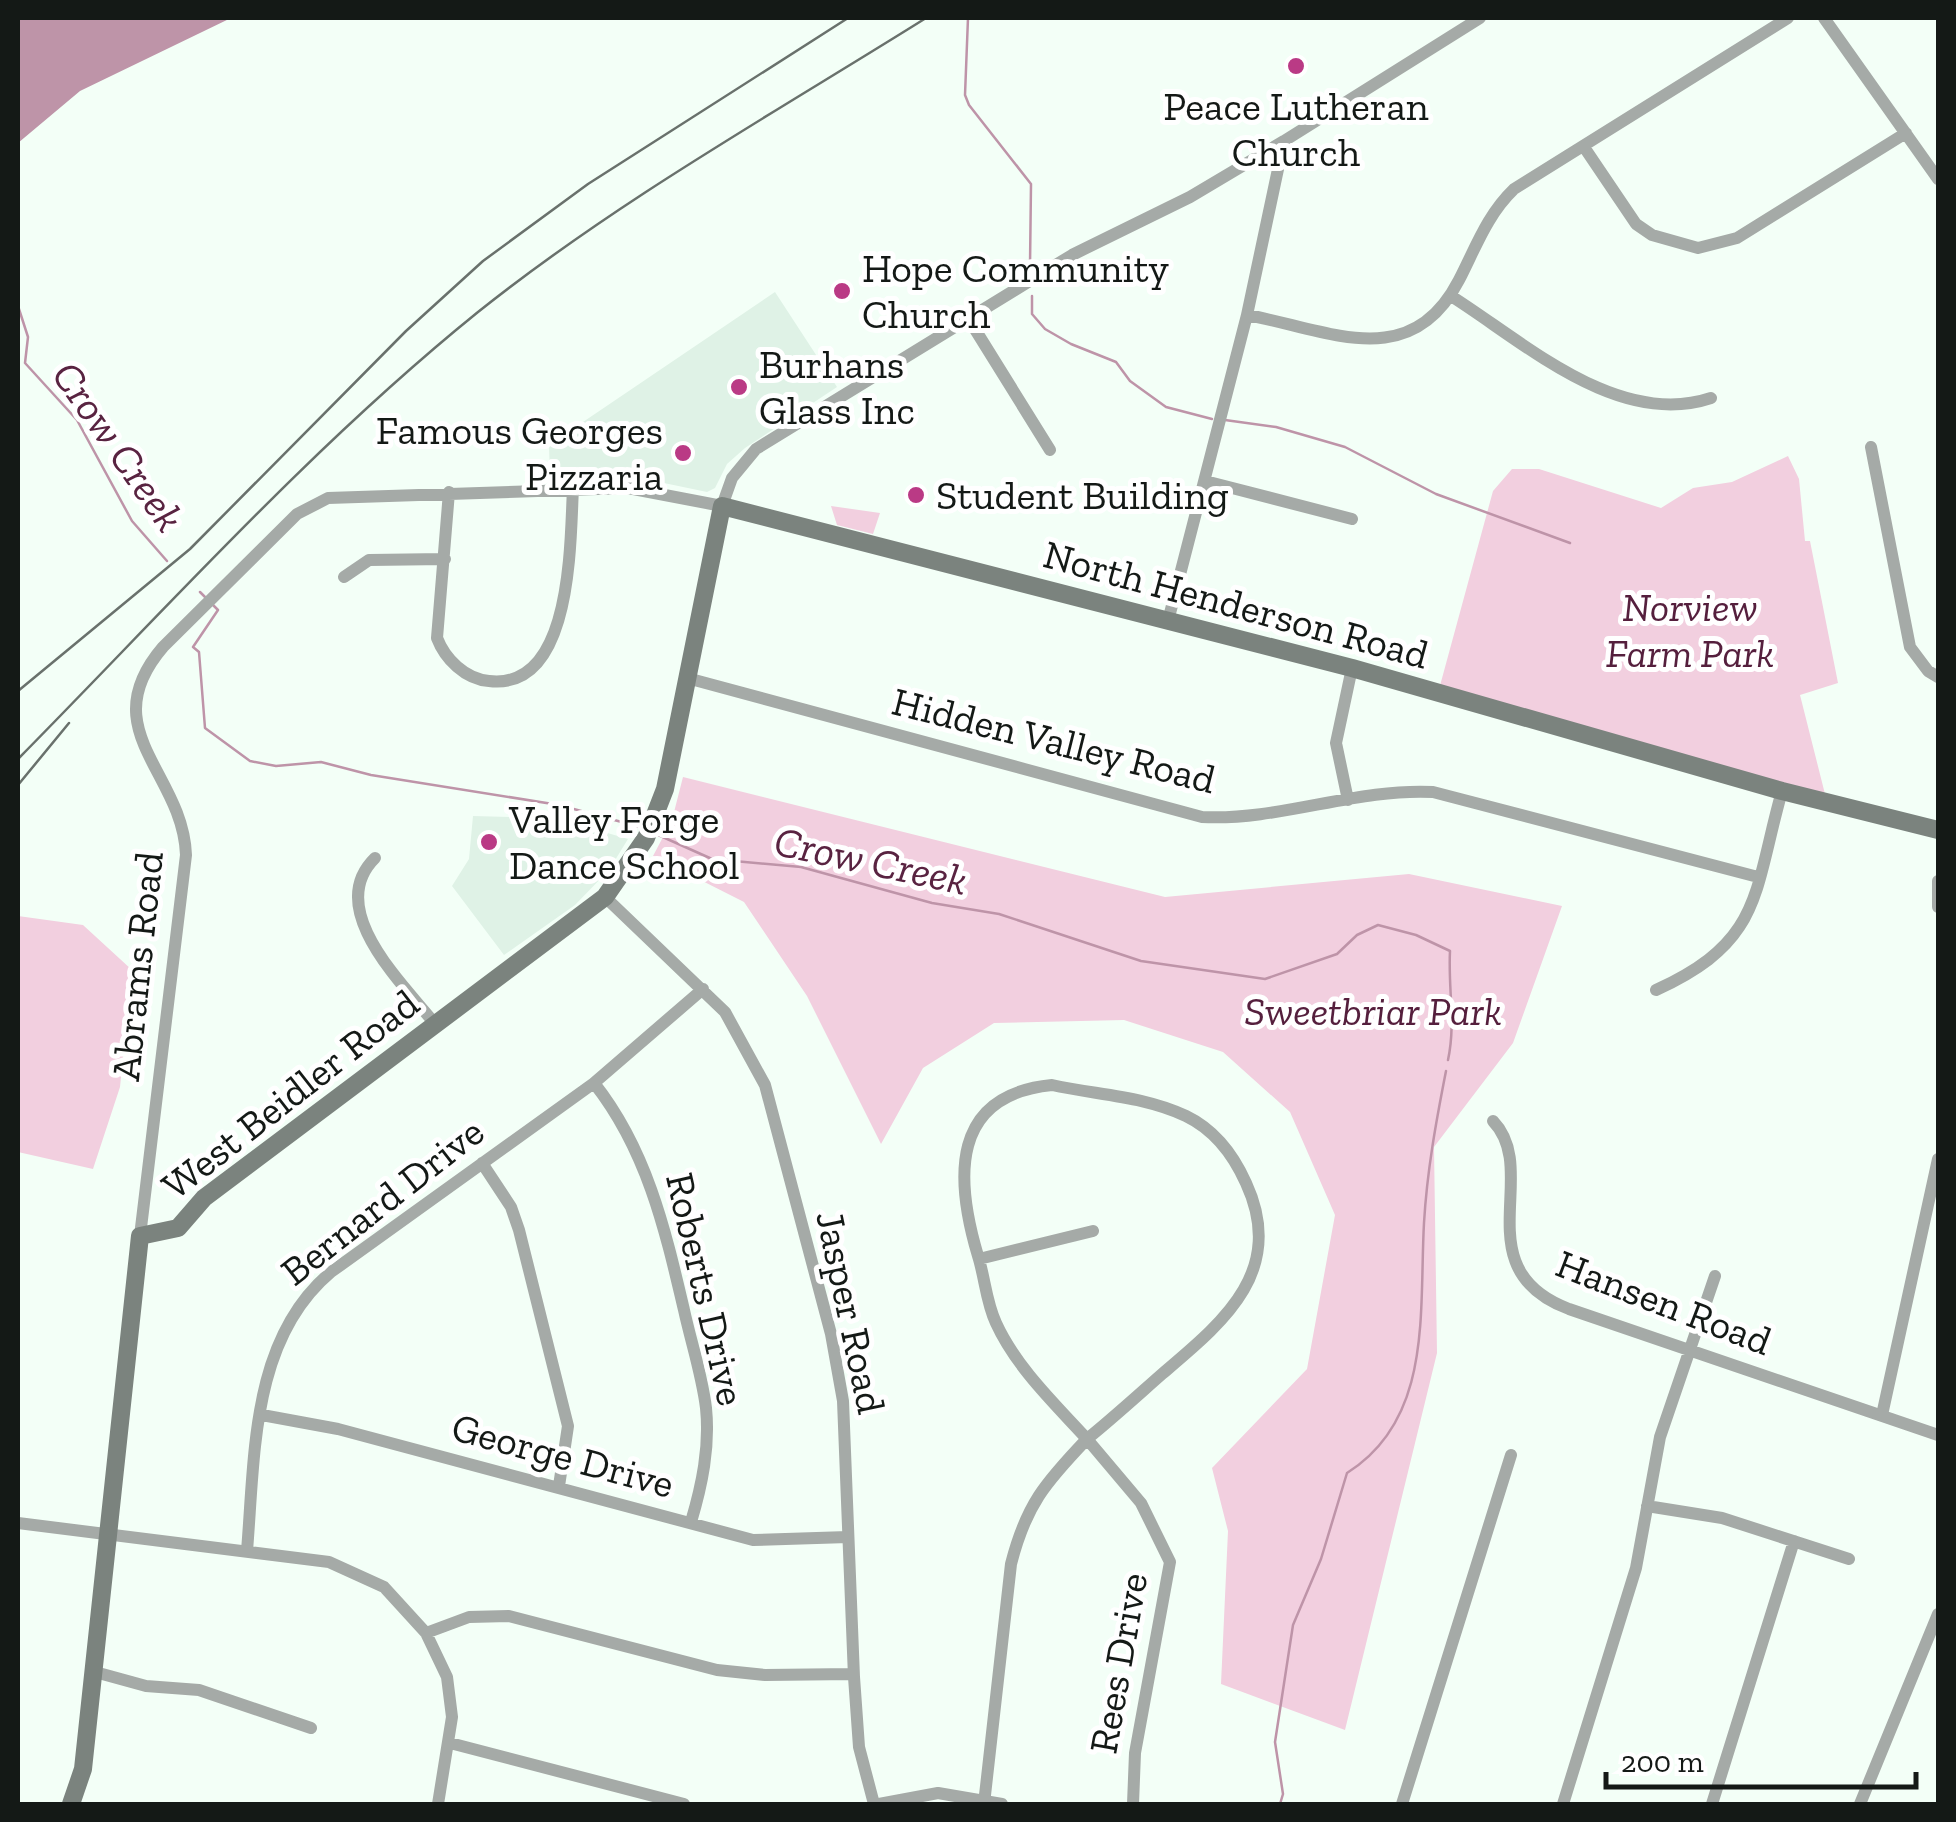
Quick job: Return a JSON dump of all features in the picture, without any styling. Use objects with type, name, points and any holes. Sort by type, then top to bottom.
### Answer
[{"type":"street","points":[[722,506],[732,478],[756,449],[1100,240],[1190,197],[1480,18]]},
{"type":"street","points":[[1247,315],[1368,342],[1420,325],[1451,296],[1496,206],[1514,189],[1788,18]]},
{"type":"street","points":[[1824,18],[1938,179]]},
{"type":"street","points":[[1584,147],[1636,224],[1668,241],[1698,248],[1737,238],[1906,133]]},
{"type":"street","points":[[1168,621],[1247,315],[1284,141]]},
{"type":"street","points":[[1451,296],[1568,374],[1593,385],[1686,407],[1711,398]]},
{"type":"street","points":[[968,318],[1050,450]]},
{"type":"street","points":[[1871,447],[1910,647],[1928,671],[1938,677]]},
{"type":"street","points":[[1205,481],[1352,519]]},
{"type":"street","points":[[450,492],[436,616],[442,650],[460,669],[482,680],[504,682],[536,666],[552,640],[570,563],[573,488]]},
{"type":"street","name":"North Henderson Road","points":[[450,492],[628,488],[722,506],[1352,668],[1782,791],[1938,830]]},
{"type":"street","name":"Abrams Road","points":[[140,1236],[186,855],[178,814],[139,735],[134,702],[145,668],[297,514],[320,500],[450,492]]},
{"type":"street","name":"West Beidler Road","points":[[71,1804],[83,1769],[112,1533],[140,1236],[178,1228],[204,1198],[605,897],[650,831],[666,788],[722,506]]},
{"type":"street","points":[[344,577],[369,560],[445,558]]},
{"type":"street","points":[[1348,800],[1336,743],[1352,668]]},
{"type":"street","name":"Hidden Valley Road","points":[[687,678],[1202,817],[1234,818],[1414,791],[1445,794],[1758,877]]},
{"type":"street","points":[[1656,990],[1693,973],[1722,952],[1750,915],[1782,791]]},
{"type":"street","points":[[375,858],[365,868],[359,907],[363,923],[376,949],[435,1024]]},
{"type":"street","points":[[1938,881],[1938,907]]},
{"type":"street","name":"Jasper Road","points":[[605,897],[704,989],[742,1037],[765,1085],[831,1334],[843,1401],[860,1747],[877,1804]]},
{"type":"street","name":"Bernard Drive","points":[[247,1551],[262,1415],[276,1345],[291,1314],[312,1289],[594,1083],[704,989]]},
{"type":"street","name":"Roberts Drive","points":[[594,1083],[622,1118],[646,1170],[692,1346],[706,1410],[705,1474],[691,1522]]},
{"type":"street","points":[[984,1803],[1011,1564],[1032,1502],[1087,1439],[1231,1313],[1246,1288],[1254,1263],[1258,1219],[1249,1188],[1230,1152],[1208,1129],[1152,1104],[1052,1085],[1033,1087],[987,1113],[971,1132],[962,1160],[965,1210],[995,1322],[1008,1344],[1087,1439]]},
{"type":"street","name":"Hansen Road","points":[[1494,1121],[1507,1141],[1514,1257],[1530,1286],[1558,1305],[1938,1435]]},
{"type":"street","points":[[1882,1416],[1938,1159]]},
{"type":"street","points":[[482,1162],[511,1207],[519,1230],[566,1419],[566,1457],[558,1486]]},
{"type":"street","points":[[980,1258],[1093,1231]]},
{"type":"street","points":[[1563,1804],[1636,1568],[1653,1464],[1716,1276]]},
{"type":"street","name":"George Drive","points":[[262,1415],[338,1429],[754,1540],[848,1537]]},
{"type":"street","name":"Rees Drive","points":[[1087,1439],[1141,1503],[1170,1562],[1135,1754],[1133,1804]]},
{"type":"street","points":[[1402,1804],[1511,1456]]},
{"type":"street","points":[[1647,1506],[1722,1518],[1849,1560]]},
{"type":"street","points":[[18,1523],[247,1551],[352,1569],[385,1588],[426,1633],[447,1677],[450,1743],[438,1804]]},
{"type":"street","points":[[1712,1804],[1794,1540]]},
{"type":"street","points":[[1860,1804],[1938,1614]]},
{"type":"street","points":[[426,1633],[469,1617],[508,1616],[739,1674],[854,1674]]},
{"type":"street","points":[[94,1672],[146,1686],[199,1690],[311,1728]]},
{"type":"street","points":[[450,1743],[684,1804]]},
{"type":"street","points":[[877,1804],[938,1793],[1002,1804]]},
{"type":"shaded area","points":[[18,18],[231,18],[80,91],[18,143]]},
{"type":"shaded area","points":[[775,292],[837,387],[745,448],[727,464],[715,488],[707,492],[640,478],[550,479],[549,445]]},
{"type":"shaded area","points":[[473,816],[556,818],[628,839],[609,870],[575,905],[504,955],[452,886],[469,859]]},
{"type":"green space","name":"Norview Farm Park","points":[[1788,456],[1799,479],[1805,541],[1810,541],[1838,683],[1800,695],[1827,802],[1438,693],[1493,491],[1512,469],[1539,469],[1661,508],[1693,488],[1732,482]]},
{"type":"green space","points":[[831,506],[880,513],[873,534],[837,525]]},
{"type":"green space","name":"Sweetbriar Park","points":[[683,777],[1165,897],[1409,874],[1562,906],[1513,1043],[1434,1147],[1437,1353],[1345,1730],[1221,1684],[1228,1531],[1212,1468],[1307,1369],[1335,1215],[1290,1112],[1223,1052],[1124,1020],[994,1023],[923,1068],[881,1144],[807,996],[744,902],[653,856],[672,820]]},
{"type":"green space","points":[[18,916],[83,925],[132,970],[120,1087],[93,1169],[18,1152]]},
{"type":"waterway","points":[[968,18],[965,95],[1031,184],[1030,266]]},
{"type":"waterway","points":[[1032,296],[1032,314],[1045,329],[1116,362],[1130,381],[1166,407],[1212,419]]},
{"type":"waterway","name":"Crow Creek","points":[[18,306],[28,337],[25,363],[77,420],[132,521],[167,561]]},
{"type":"waterway","points":[[1225,420],[1276,427],[1345,447],[1436,494],[1570,543]]},
{"type":"waterway","name":"Crow Creek","points":[[200,592],[206,598]]},
{"type":"waterway","name":"Crow Creek","points":[[212,604],[218,610],[193,647],[199,652],[205,728],[250,761],[276,766],[321,762],[371,775],[559,805],[640,827]]},
{"type":"waterway","name":"Crow Creek","points":[[656,834],[712,859],[801,867],[932,903],[999,914],[1141,961],[1265,979],[1337,954],[1357,935],[1378,925],[1416,935],[1450,951],[1448,1060]]},
{"type":"waterway","name":"Crow Creek","points":[[1280,1804],[1283,1794],[1275,1742],[1293,1625],[1321,1559],[1347,1473],[1375,1450],[1395,1424],[1416,1361],[1427,1184],[1446,1071]]},
{"type":"railway","points":[[18,691],[190,549],[406,331],[483,261],[588,184],[848,18]]},
{"type":"railway","points":[[18,759],[299,472],[478,312],[641,195],[926,18]]},
{"type":"railway","points":[[18,785],[69,723]]},
{"type":"place","name":"Peace Lutheran Church","points":[[1296,66]]},
{"type":"place","name":"Hope Community Church","points":[[842,291]]},
{"type":"place","name":"Burhans Glass Inc","points":[[739,387]]},
{"type":"place","name":"Famous Georges Pizzaria","points":[[683,453]]},
{"type":"place","name":"Student Building","points":[[916,495]]},
{"type":"place","name":"Valley Forge Dance School","points":[[489,842]]}]
